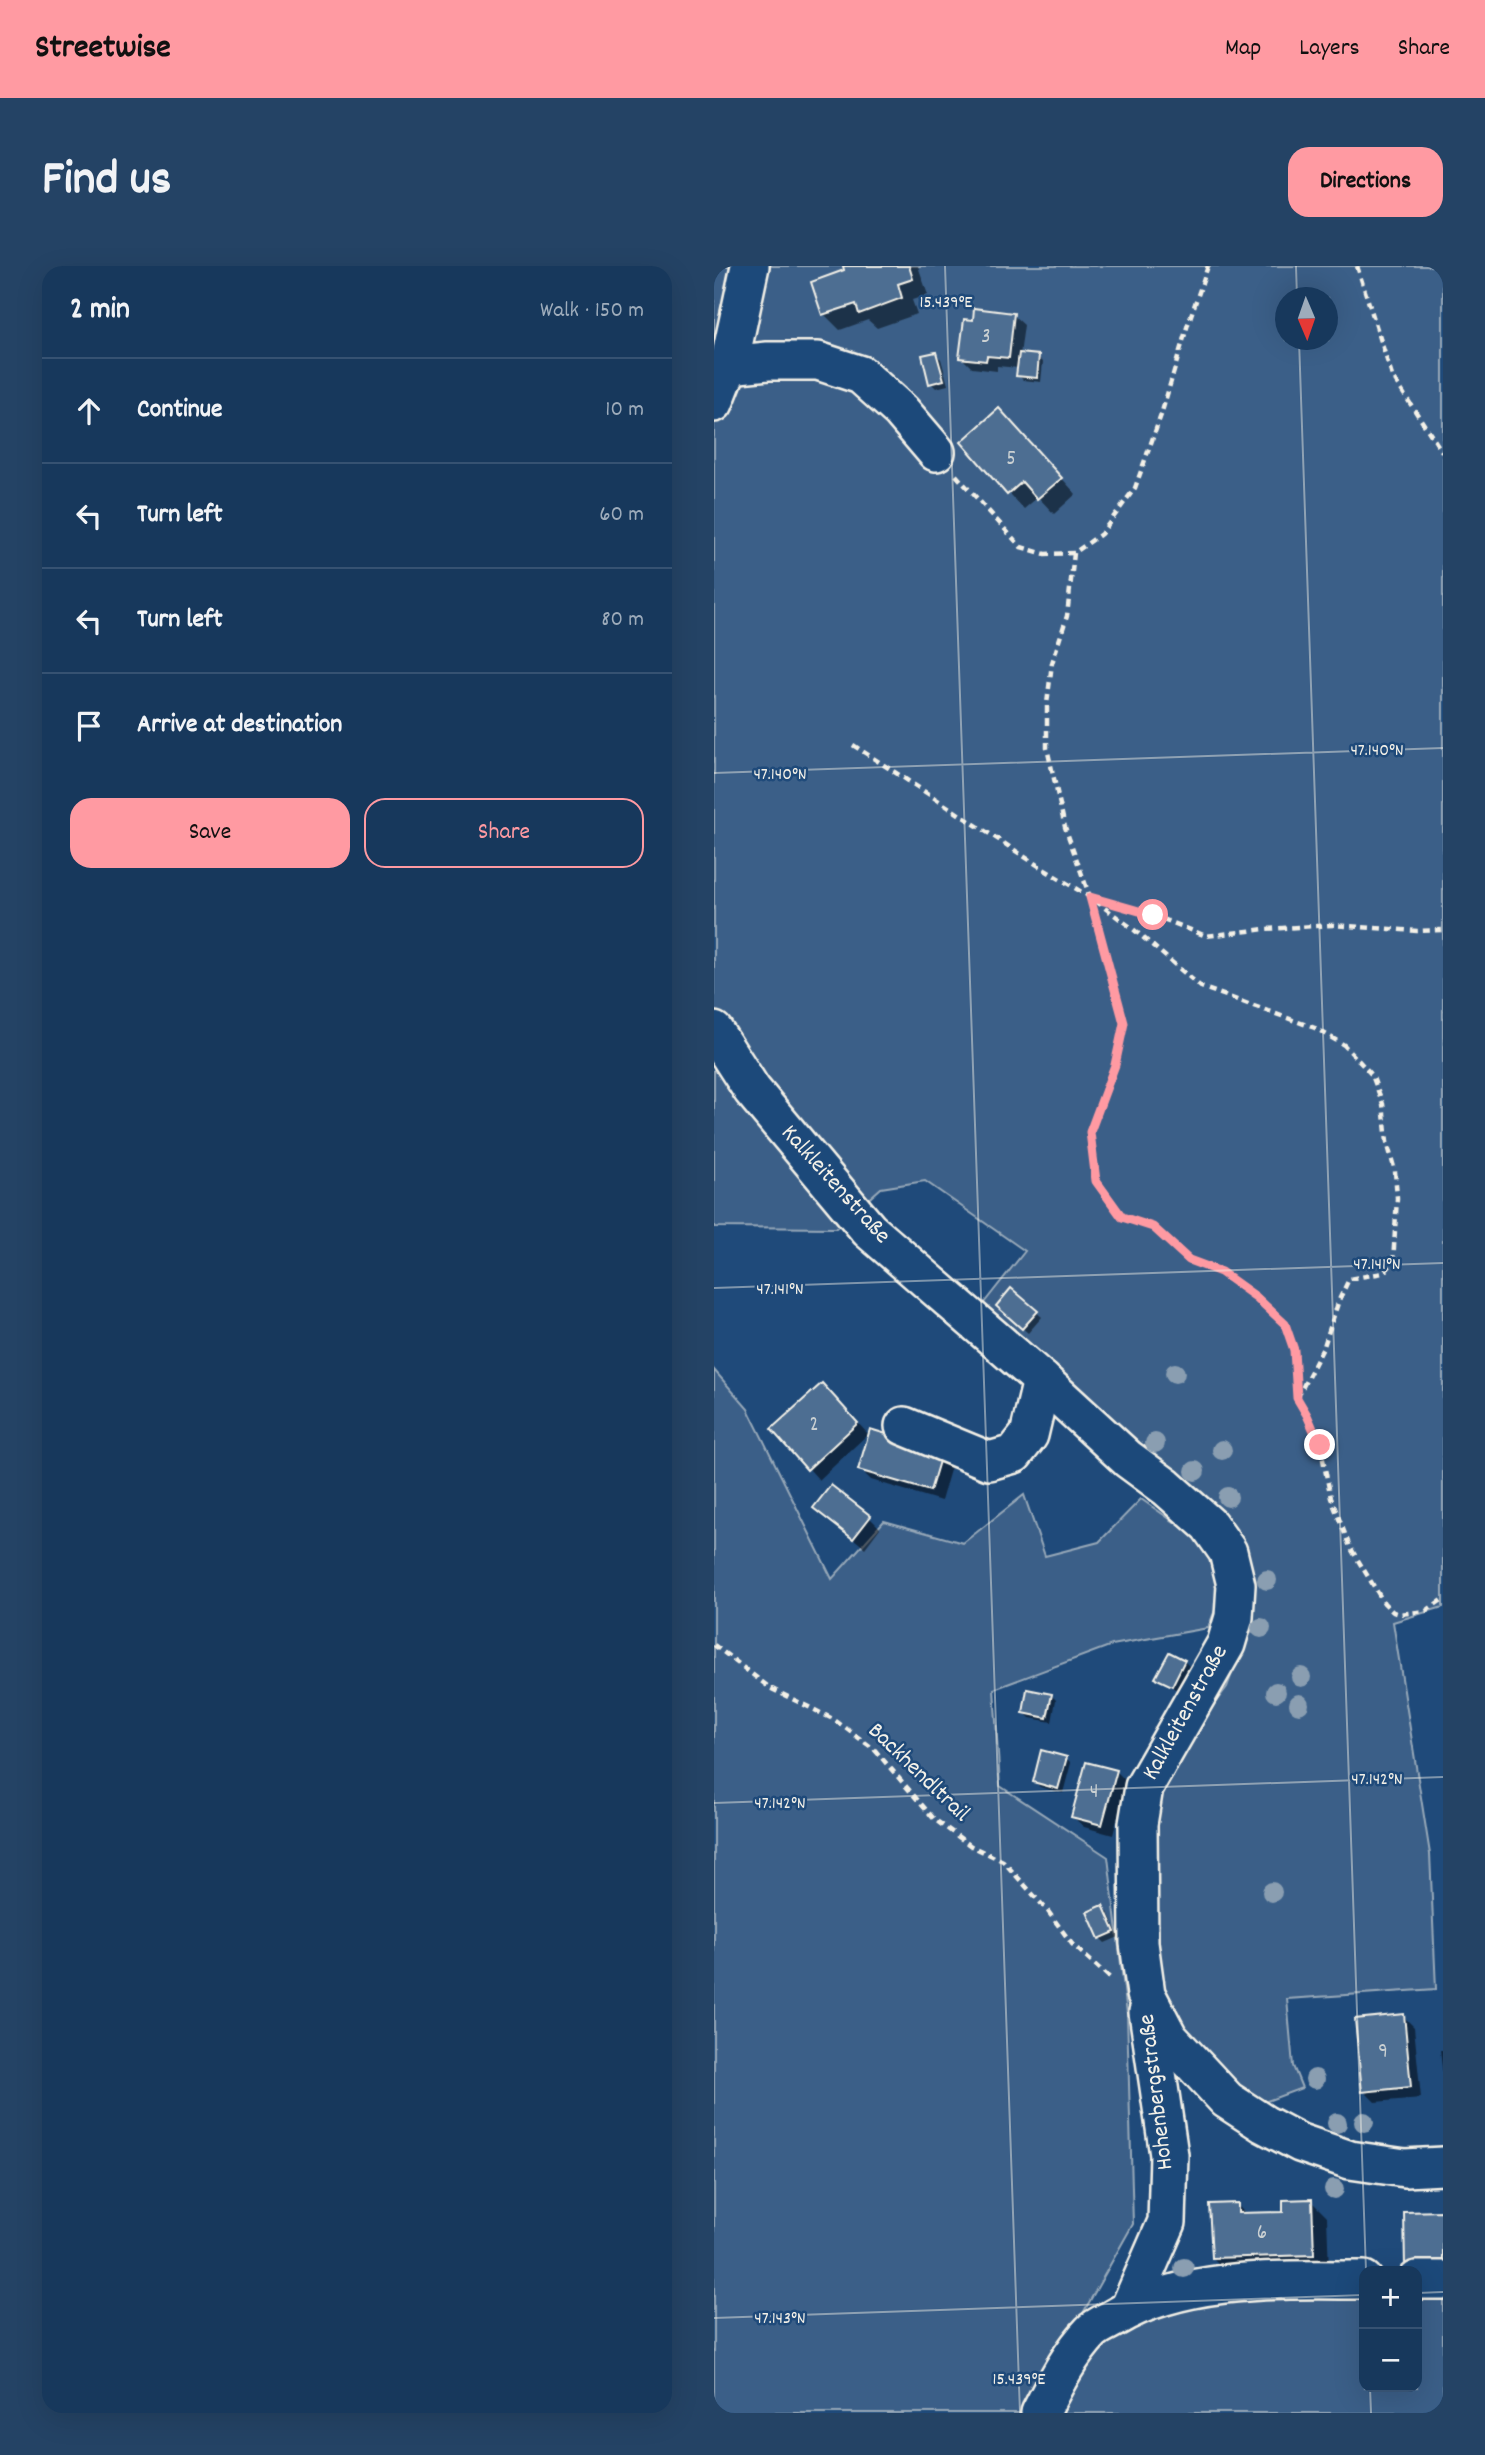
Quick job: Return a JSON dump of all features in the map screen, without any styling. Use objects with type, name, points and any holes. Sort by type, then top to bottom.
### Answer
[{"type":"street","points":[[714,402],[729,365],[750,266]]},
{"type":"street","points":[[729,365],[768,361],[818,361],[861,375],[901,411],[936,452]]},
{"type":"street","name":"Kalkleitenstraße","points":[[714,1031],[752,1090],[869,1230],[1042,1380],[1128,1459],[1166,1487],[1209,1525],[1228,1552],[1236,1585],[1234,1617],[1226,1644],[1144,1787],[1138,1824],[1139,1943],[1146,1994],[1169,2038],[1227,2100],[1300,2143],[1350,2160],[1405,2168],[1443,2166]]},
{"type":"street","points":[[904,1426],[989,1461],[1014,1454],[1029,1435],[1042,1380]]},
{"type":"street","name":"Hohenbergstraße","points":[[1129,2309],[1167,2222],[1169,2155],[1146,1994]]},
{"type":"street","points":[[1040,2413],[1059,2377],[1092,2331],[1129,2309],[1173,2295],[1226,2284],[1289,2280],[1359,2280]]},
{"type":"street","points":[[1422,2280],[1443,2280]]},
{"type":"path","points":[[936,452],[1021,547],[1045,554],[1074,553],[1101,534],[1135,488],[1208,266]]},
{"type":"path","points":[[1357,266],[1392,376],[1443,453]]},
{"type":"path","points":[[1074,553],[1067,616],[1052,663],[1048,690],[1047,748],[1065,827],[1090,897],[1124,1023],[1115,1065],[1090,1132],[1096,1181],[1122,1217],[1153,1227],[1189,1260],[1221,1272],[1256,1297],[1285,1324],[1294,1350],[1297,1398],[1320,1445],[1331,1498],[1350,1547],[1384,1603],[1393,1612],[1401,1614],[1426,1611],[1443,1599]]},
{"type":"path","points":[[853,745],[1090,897],[1132,928],[1200,987],[1315,1028],[1344,1045],[1373,1075],[1383,1104],[1387,1142],[1395,1171],[1397,1198],[1394,1263],[1383,1273],[1349,1279],[1324,1346],[1297,1398]]},
{"type":"path","points":[[1090,897],[1153,915],[1206,936],[1333,925],[1417,931],[1443,930]]},
{"type":"path","name":"Backhendltrail","points":[[714,1645],[771,1688],[833,1719],[874,1749],[934,1819],[971,1846],[1003,1861],[1047,1910],[1072,1944],[1105,1976],[1146,1994]]},
{"type":"shaded area","points":[[714,266],[1443,266],[1443,1607],[1393,1622],[1430,1854],[1436,1989],[1287,1999],[1293,2066],[1302,2088],[1259,2104],[1191,2044],[1162,1998],[1151,1953],[1156,1797],[1194,1731],[1227,1687],[1242,1646],[1249,1573],[1244,1541],[1223,1519],[980,1308],[1025,1251],[925,1181],[881,1188],[836,1228],[714,1227]]},
{"type":"shaded area","points":[[714,1370],[748,1409],[832,1579],[884,1521],[963,1543],[1024,1495],[1045,1556],[1099,1542],[1141,1499],[1193,1535],[1228,1576],[1208,1628],[1112,1645],[994,1689],[1000,1786],[1108,1857],[1127,2014],[1133,2224],[1027,2413],[714,2413]]},
{"type":"shaded area","points":[[1359,2289],[1359,2392],[1422,2392],[1422,2289],[1443,2289],[1443,2413],[1051,2413],[1096,2344],[1134,2317],[1191,2303]]},
{"type":"building","points":[[843,266],[909,266],[913,279],[898,284],[902,298],[859,314],[856,304],[822,315],[811,282],[844,270]]},
{"type":"building","points":[[974,308],[1014,313],[1009,358],[987,356],[986,361],[959,358],[964,319],[973,320]]},
{"type":"building","points":[[936,352],[944,380],[929,384],[922,355]]},
{"type":"building","points":[[1019,353],[1039,355],[1037,378],[1016,376]]},
{"type":"building","points":[[999,408],[1062,478],[1037,499],[1022,482],[1007,495],[961,442]]},
{"type":"building","points":[[1011,1288],[1038,1311],[1022,1329],[996,1306]]},
{"type":"building","points":[[822,1383],[858,1423],[807,1470],[771,1429]]},
{"type":"building","points":[[870,1429],[942,1451],[930,1491],[858,1470]]},
{"type":"building","points":[[831,1485],[871,1516],[853,1539],[813,1508]]},
{"type":"building","points":[[1169,1652],[1185,1660],[1172,1686],[1155,1678]]},
{"type":"building","points":[[1027,1689],[1052,1694],[1047,1718],[1023,1713]]},
{"type":"building","points":[[1041,1750],[1067,1757],[1058,1789],[1033,1782]]},
{"type":"building","points":[[1086,1762],[1117,1770],[1102,1825],[1071,1817]]},
{"type":"building","points":[[1103,1905],[1115,1932],[1099,1939],[1087,1912]]},
{"type":"building","points":[[1404,2014],[1411,2087],[1362,2092],[1355,2019]]},
{"type":"building","points":[[1312,2199],[1314,2255],[1212,2258],[1209,2204],[1238,2203],[1238,2213],[1283,2212],[1283,2200]]},
{"type":"building","points":[[1443,2211],[1443,2266],[1405,2266],[1404,2212]]},
{"type":"route","points":[[1153,915],[1090,897],[1124,1023],[1115,1065],[1090,1132],[1096,1181],[1122,1217],[1153,1227],[1189,1260],[1221,1272],[1256,1297],[1285,1324],[1294,1350],[1297,1398],[1320,1445]]}]
